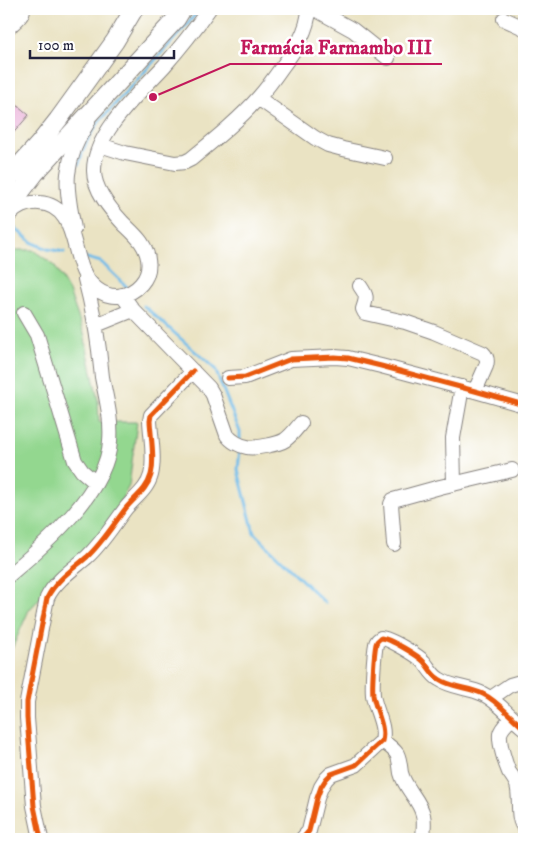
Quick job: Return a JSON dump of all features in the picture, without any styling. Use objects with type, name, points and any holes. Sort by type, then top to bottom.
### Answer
[{"type":"main road","points":[[12,171],[39,144],[95,70],[134,9]]},
{"type":"main road","points":[[9,207],[35,173],[106,97],[180,12]]},
{"type":"street","points":[[9,27],[24,12],[24,9]]},
{"type":"street","points":[[82,271],[97,290],[115,296],[128,293],[145,279],[149,261],[142,243],[106,202],[97,186],[94,171],[95,160],[100,145],[112,124],[185,42],[209,9]]},
{"type":"street","points":[[100,145],[135,156],[176,163],[191,159],[258,98],[295,50],[305,30],[308,9]]},
{"type":"street","points":[[315,9],[353,30],[388,58]]},
{"type":"street","points":[[504,19],[524,28]]},
{"type":"street","points":[[77,252],[69,198],[68,175],[78,139],[106,97]]},
{"type":"street","points":[[258,98],[328,145],[385,158]]},
{"type":"street","points":[[9,215],[21,206],[42,203],[61,212],[70,228],[96,325],[108,410],[110,441],[104,470],[96,483],[50,539],[9,575]]},
{"type":"street","points":[[360,286],[366,295],[363,309],[366,313],[406,322],[486,355],[487,362],[468,389],[453,438],[454,484]]},
{"type":"street","points":[[122,295],[133,310],[209,388],[227,436],[232,441],[247,447],[273,444],[284,441],[293,434],[301,423]]},
{"type":"street","points":[[96,325],[133,310]]},
{"type":"street","points":[[24,313],[37,335],[75,461],[82,471],[96,483]]},
{"type":"street","points":[[228,378],[245,377],[291,359],[348,358],[524,405]]},
{"type":"street","points":[[41,839],[34,806],[27,702],[47,598],[55,585],[95,550],[126,509],[144,490],[151,477],[152,468],[151,415],[193,371]]},
{"type":"street","points":[[394,544],[392,501],[395,499],[512,470]]},
{"type":"street","points":[[302,839],[309,831],[321,787],[326,779],[332,774],[356,765],[382,741],[383,730],[373,693],[376,644],[381,638],[400,646],[423,661],[430,672],[440,680],[451,685],[471,689],[491,698],[524,728]]},
{"type":"street","points":[[491,698],[510,685],[524,681]]},
{"type":"street","points":[[512,718],[501,731],[501,742],[504,760],[517,784],[520,822],[524,827]]},
{"type":"street","points":[[382,741],[392,747],[397,754],[400,761],[401,774],[419,805],[423,815],[423,839]]},
{"type":"green space","points":[[33,250],[54,265],[69,291],[84,334],[98,400],[99,422],[137,422],[129,486],[105,529],[29,610],[11,651],[9,661],[9,251]]},
{"type":"building","points":[[17,105],[29,115],[9,138],[9,114]]},
{"type":"waterway","points":[[79,164],[82,152],[99,122],[200,9]]},
{"type":"waterway","points":[[12,226],[33,243],[48,249],[64,252]]},
{"type":"waterway","points":[[83,257],[101,262],[127,287]]},
{"type":"waterway","points":[[144,306],[215,369],[240,432],[240,439]]},
{"type":"waterway","points":[[240,448],[238,470],[254,533],[325,603]]},
{"type":"cycle path","points":[[228,378],[245,377],[291,359],[348,358],[524,405]]},
{"type":"cycle path","points":[[41,839],[34,806],[27,702],[47,598],[59,581],[98,545],[126,508],[147,485],[153,462],[151,415],[193,371]]},
{"type":"cycle path","points":[[302,839],[309,831],[317,798],[326,779],[331,774],[356,765],[382,741],[383,730],[374,701],[373,690],[375,649],[378,640],[381,638],[397,644],[416,656],[424,662],[434,676],[444,682],[478,692],[488,697],[524,728]]},
{"type":"place","name":"Farmácia Farmambo III","points":[[153,97]]}]
